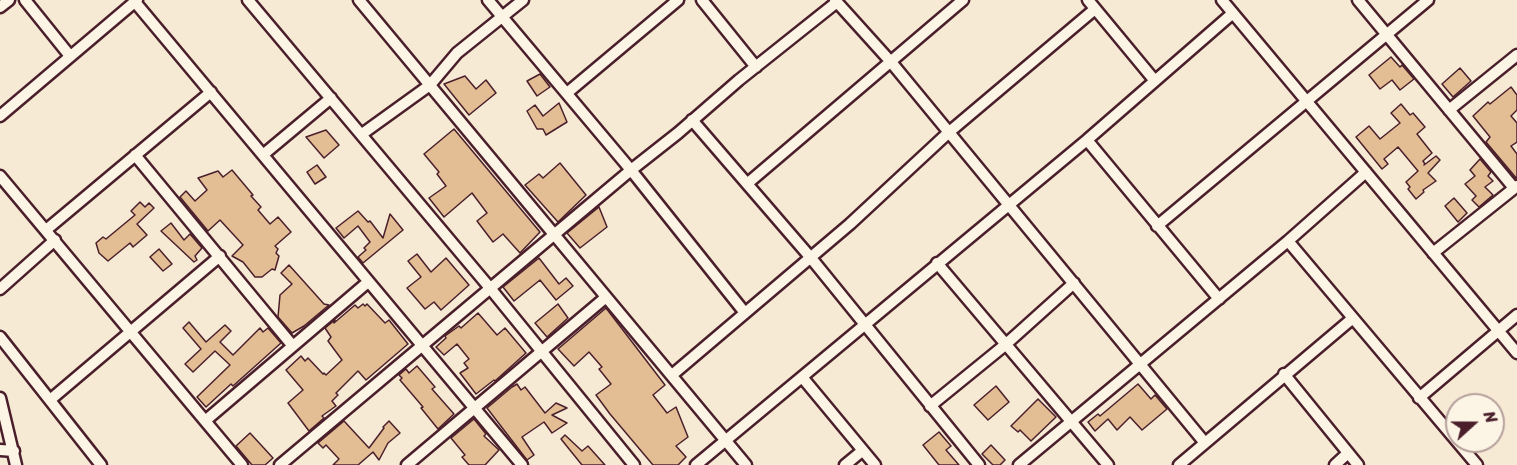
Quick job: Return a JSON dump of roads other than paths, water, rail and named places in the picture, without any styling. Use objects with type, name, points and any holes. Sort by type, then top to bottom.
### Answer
[{"type":"street","points":[[0,7],[9,0]]},
{"type":"street","points":[[25,0],[70,56]]},
{"type":"street","points":[[248,0],[490,288],[634,465]]},
{"type":"street","points":[[359,0],[746,465]]},
{"type":"street","points":[[488,0],[631,170],[746,313]]},
{"type":"street","points":[[362,135],[430,85],[457,53],[523,0]]},
{"type":"street","points":[[567,93],[678,0]]},
{"type":"street","points":[[702,0],[756,67]]},
{"type":"street","points":[[1222,0],[1517,353]]},
{"type":"street","points":[[1358,0],[1516,187],[1433,253]]},
{"type":"street","points":[[1158,226],[1428,0]]},
{"type":"street","points":[[0,117],[136,1],[522,465]]},
{"type":"street","points":[[280,465],[836,1],[891,63],[1205,443]]},
{"type":"street","points":[[748,183],[891,63],[959,1]]},
{"type":"street","points":[[672,375],[811,258],[1091,4],[1155,81]]},
{"type":"street","points":[[696,465],[1087,140],[1233,13]]},
{"type":"street","points":[[1449,110],[1517,55]]},
{"type":"street","points":[[46,230],[211,92]]},
{"type":"street","points":[[264,154],[331,98]]},
{"type":"street","points":[[692,120],[811,258],[980,465]]},
{"type":"street","points":[[1087,140],[1219,299]]},
{"type":"street","points":[[135,154],[292,345]]},
{"type":"street","points":[[1018,465],[1288,241],[1366,172]]},
{"type":"street","points":[[0,176],[242,465]]},
{"type":"street","points":[[0,289],[55,240]]},
{"type":"street","points":[[1288,241],[1477,465]]},
{"type":"street","points":[[50,400],[219,256]]},
{"type":"street","points":[[937,263],[1108,465]]},
{"type":"street","points":[[205,421],[368,282]]},
{"type":"street","points":[[930,406],[1005,345],[1074,283]]},
{"type":"street","points":[[407,465],[605,298]]},
{"type":"street","points":[[1419,398],[1517,315]]},
{"type":"street","points":[[1179,465],[1353,318]]},
{"type":"street","points":[[0,337],[101,465]]},
{"type":"street","points":[[1284,374],[1358,465]]},
{"type":"street","points":[[802,377],[875,465]]},
{"type":"street","points":[[0,398],[16,465]]},
{"type":"street","points":[[0,450],[14,452]]},
{"type":"street","points":[[845,465],[862,451]]},
{"type":"street","points":[[1335,465],[1348,453]]}]
